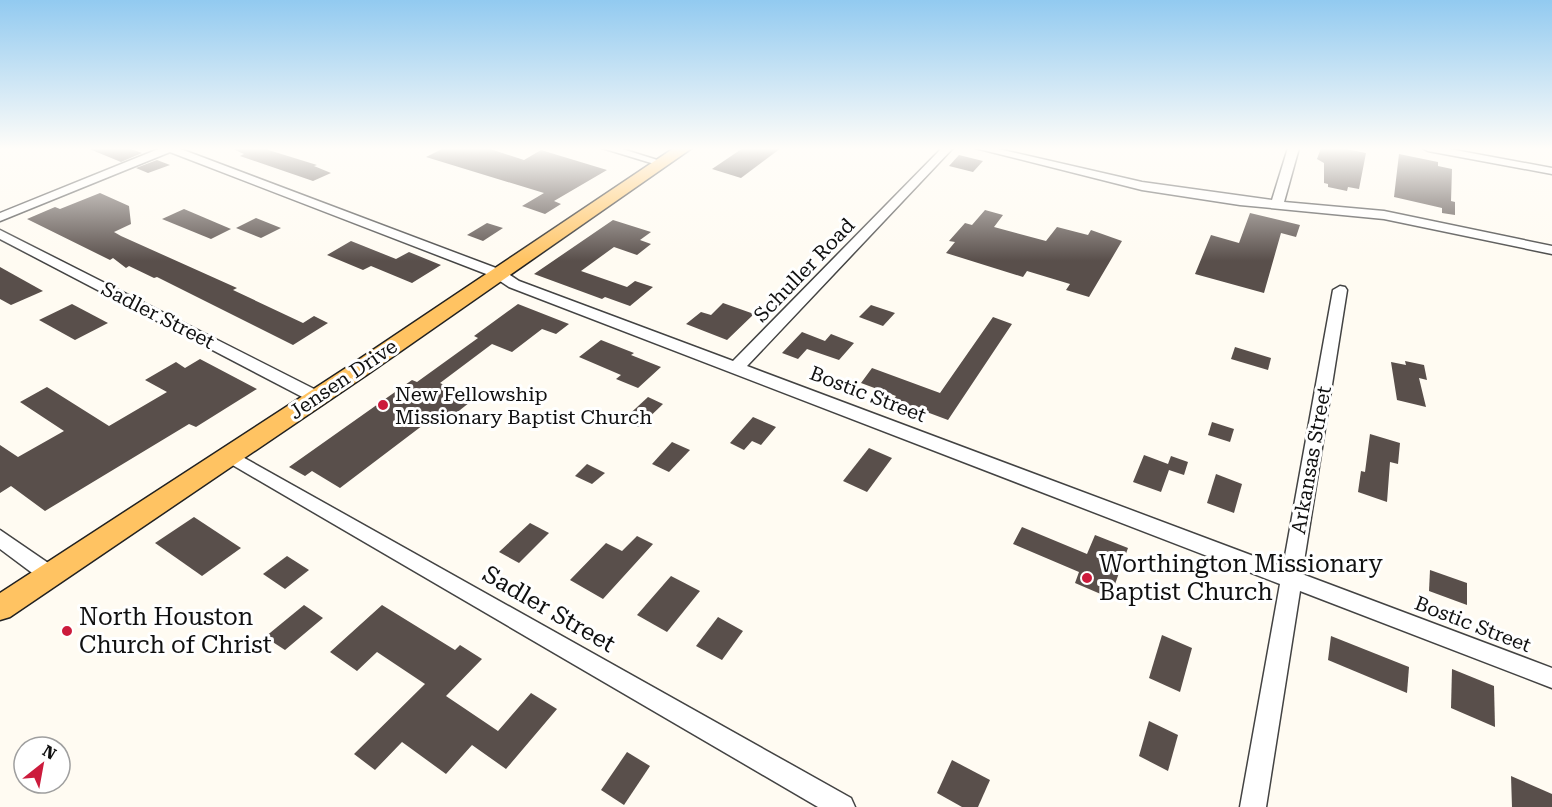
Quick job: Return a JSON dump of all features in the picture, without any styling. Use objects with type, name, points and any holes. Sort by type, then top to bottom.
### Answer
[{"type":"main road","name":"Jensen Drive","points":[[0,608],[230,456],[628,186]]},
{"type":"street","points":[[0,217],[77,186]]},
{"type":"street","name":"Bostic Street","points":[[268,186],[499,274],[514,284],[1552,678]]},
{"type":"street","name":"Schuller Road","points":[[737,368],[912,186]]},
{"type":"street","points":[[1141,186],[1204,197],[1384,215],[1552,250]]},
{"type":"street","points":[[1277,204],[1283,186]]},
{"type":"street","name":"Sadler Street","points":[[0,234],[316,397]]},
{"type":"street","name":"Arkansas Street","points":[[1253,807],[1340,290]]},
{"type":"street","name":"Sadler Street","points":[[230,456],[842,807]]},
{"type":"street","points":[[0,538],[50,574]]},
{"type":"building","points":[[520,186],[580,186],[554,201],[561,204],[545,214],[522,206],[544,193]]},
{"type":"building","points":[[1360,186],[1359,189],[1348,187],[1347,191],[1328,187]]},
{"type":"building","points":[[1395,186],[1451,186],[1451,201],[1455,202],[1455,215],[1442,213],[1442,208],[1394,197]]},
{"type":"building","points":[[100,193],[129,206],[131,224],[114,232],[121,236],[237,288],[233,290],[303,323],[314,316],[328,323],[293,345],[157,277],[154,278],[129,266],[126,268],[113,258],[110,260],[27,219],[55,207],[60,209]]},
{"type":"building","points":[[184,209],[231,229],[211,239],[162,219]]},
{"type":"building","points":[[985,210],[1003,215],[994,227],[1046,241],[1057,227],[1088,235],[1091,230],[1122,241],[1089,297],[1066,290],[1070,284],[1027,271],[1023,277],[946,253],[955,242],[949,241],[965,223],[972,225]]},
{"type":"building","points":[[1250,213],[1300,225],[1296,237],[1281,233],[1264,293],[1195,274],[1211,235],[1239,243]]},
{"type":"building","points":[[256,218],[281,228],[261,238],[236,228]]},
{"type":"building","points":[[613,220],[651,232],[640,240],[651,244],[637,255],[614,247],[581,271],[627,287],[635,281],[653,287],[630,306],[605,297],[602,299],[534,274]]},
{"type":"building","points":[[487,223],[503,228],[483,241],[467,235]]},
{"type":"building","points":[[351,241],[396,259],[409,252],[441,265],[412,283],[371,266],[363,270],[327,255]]},
{"type":"building","points":[[0,267],[43,291],[11,305],[0,299]]},
{"type":"building","points":[[723,303],[754,314],[727,340],[686,324],[701,312],[711,315]]},
{"type":"building","points":[[72,304],[108,323],[75,340],[39,320]]},
{"type":"building","points":[[518,304],[569,324],[556,334],[542,329],[512,352],[492,344],[440,383],[474,399],[446,421],[435,416],[340,488],[312,471],[305,476],[289,467],[412,380],[417,382],[478,338],[474,336]]},
{"type":"building","points":[[871,305],[895,313],[883,326],[859,317]]},
{"type":"building","points":[[993,317],[1012,324],[948,420],[908,405],[905,409],[890,404],[896,396],[861,383],[872,368],[940,393]]},
{"type":"building","points":[[802,332],[825,341],[831,334],[854,343],[839,360],[807,349],[798,359],[782,353]]},
{"type":"building","points":[[601,340],[661,367],[638,388],[616,379],[621,375],[579,357]]},
{"type":"building","points":[[1235,347],[1271,358],[1268,370],[1231,359]]},
{"type":"building","points":[[200,359],[257,389],[196,427],[189,424],[45,511],[11,486],[0,493],[0,445],[18,457],[64,431],[20,402],[47,387],[109,426],[167,392],[145,380],[176,362],[185,368]]},
{"type":"building","points":[[1405,361],[1424,365],[1427,380],[1419,378],[1426,407],[1397,400],[1391,362],[1406,365]]},
{"type":"building","points":[[648,397],[663,404],[639,427],[623,420]]},
{"type":"building","points":[[753,417],[776,427],[761,445],[752,441],[744,450],[730,443]]},
{"type":"building","points":[[1212,422],[1234,429],[1230,442],[1208,435]]},
{"type":"building","points":[[1370,434],[1400,443],[1398,464],[1390,462],[1387,502],[1358,492],[1361,471],[1365,472]]},
{"type":"building","points":[[672,442],[690,450],[669,472],[652,464]]},
{"type":"building","points":[[869,448],[892,458],[867,492],[843,481]]},
{"type":"building","points":[[1144,455],[1168,464],[1171,456],[1188,462],[1184,475],[1169,470],[1161,492],[1133,482]]},
{"type":"building","points":[[587,464],[605,473],[592,484],[575,476]]},
{"type":"building","points":[[1216,474],[1242,484],[1234,513],[1207,503]]},
{"type":"building","points":[[194,517],[241,548],[202,576],[155,543]]},
{"type":"building","points":[[530,523],[549,533],[519,563],[499,552]]},
{"type":"building","points":[[1022,527],[1087,554],[1095,535],[1128,548],[1110,598],[1075,583],[1079,572],[1013,544]]},
{"type":"building","points":[[637,536],[653,544],[603,599],[570,580],[606,543],[622,551]]},
{"type":"building","points":[[287,556],[309,570],[285,589],[263,574]]},
{"type":"building","points":[[1430,570],[1467,583],[1467,605],[1429,591]]},
{"type":"building","points":[[671,576],[700,591],[667,632],[637,615]]},
{"type":"building","points":[[304,605],[323,618],[285,650],[265,637]]},
{"type":"building","points":[[382,605],[455,650],[460,645],[482,659],[446,696],[498,731],[531,693],[557,709],[506,769],[472,745],[446,774],[402,742],[375,770],[354,754],[425,684],[377,652],[357,671],[330,652]]},
{"type":"building","points":[[718,617],[743,631],[722,660],[696,646]]},
{"type":"building","points":[[1162,635],[1192,648],[1180,692],[1149,678]]},
{"type":"building","points":[[1331,636],[1409,667],[1407,693],[1328,660]]},
{"type":"building","points":[[1452,669],[1494,686],[1495,727],[1451,708]]},
{"type":"building","points":[[1149,721],[1178,735],[1168,771],[1139,756]]},
{"type":"building","points":[[627,752],[650,766],[624,805],[601,790]]},
{"type":"building","points":[[952,760],[990,780],[978,807],[962,807],[937,793]]},
{"type":"building","points":[[1511,776],[1552,794],[1552,807],[1512,807]]},
{"type":"place","name":"New Fellowship Missionary Baptist Church","points":[[383,405]]},
{"type":"place","name":"Worthington Missionary Baptist Church","points":[[1087,578]]},
{"type":"place","name":"North Houston Church of Christ","points":[[67,631]]}]
